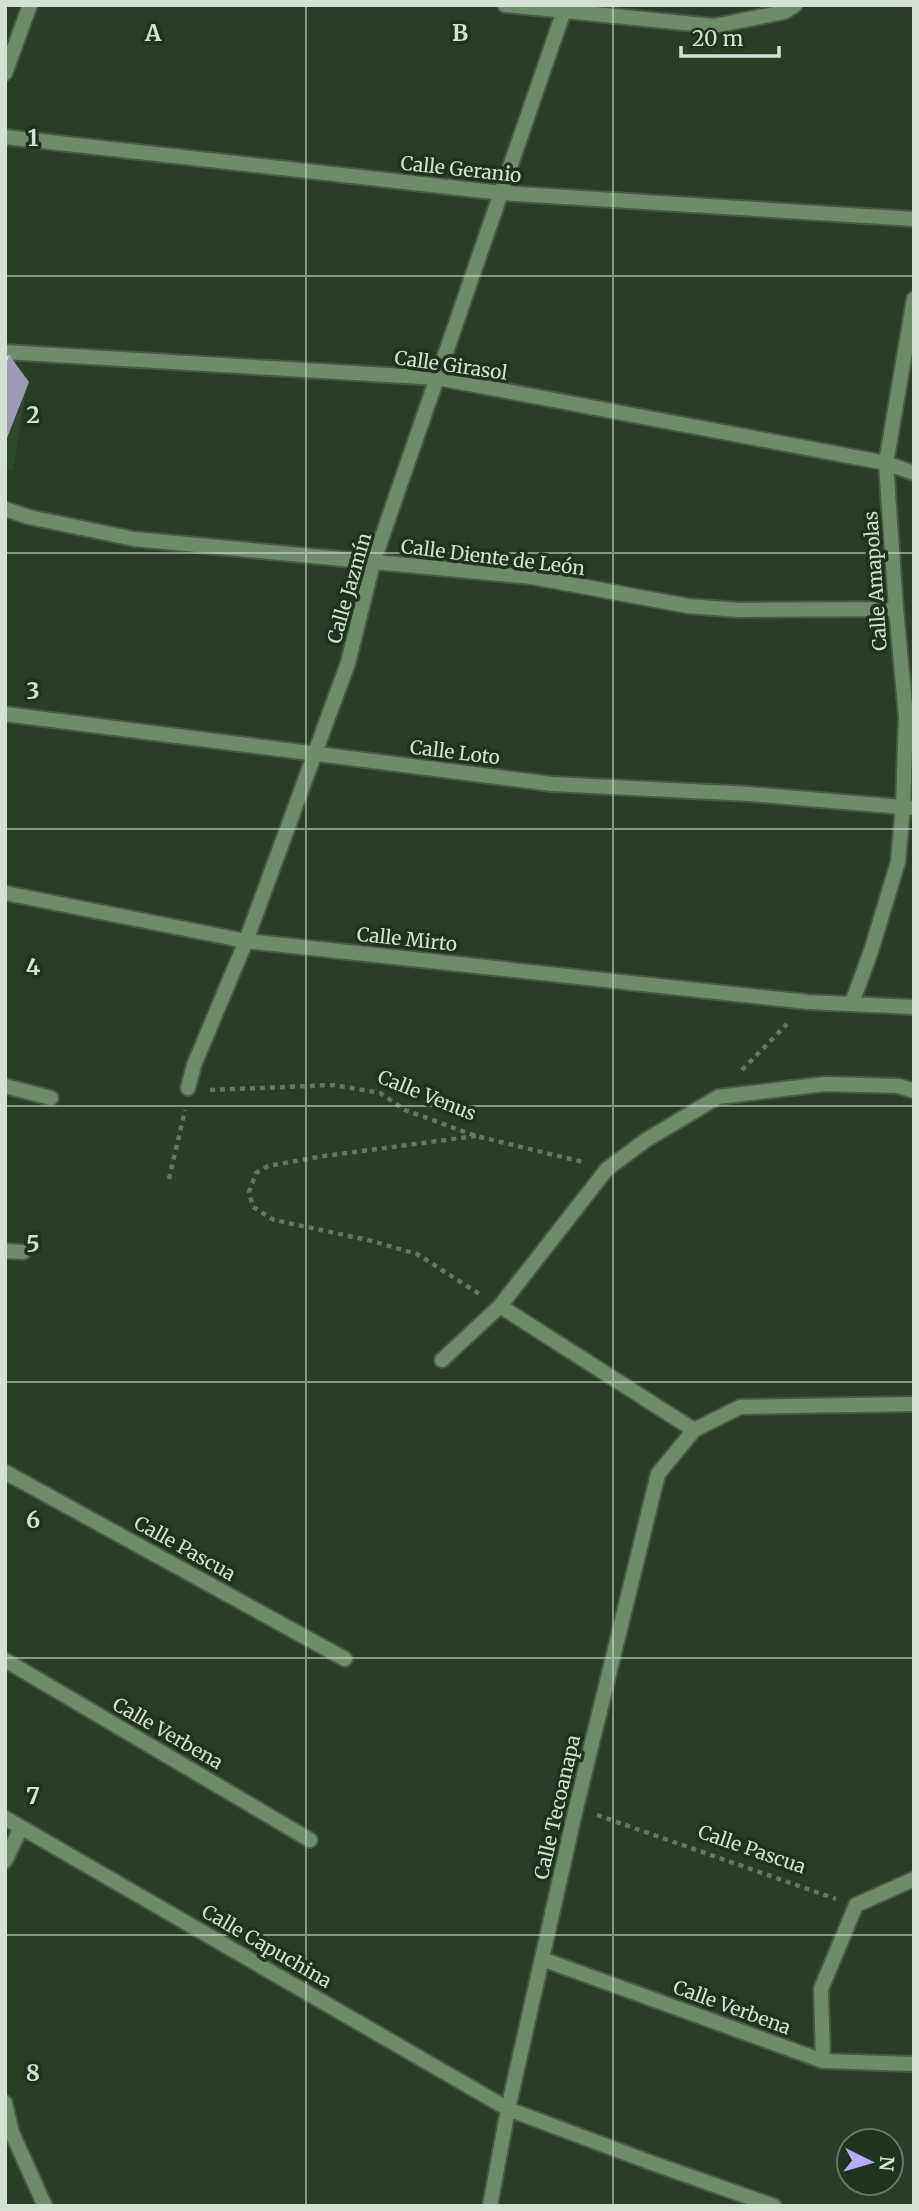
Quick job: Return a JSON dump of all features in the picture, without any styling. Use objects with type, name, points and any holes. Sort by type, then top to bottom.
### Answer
[{"type":"street","points":[[5,73],[30,5]]},
{"type":"street","points":[[505,5],[565,8],[715,26],[784,12],[795,5]]},
{"type":"street","name":"Calle Jazmín","points":[[188,1088],[194,1065],[246,941],[348,663],[373,563],[565,8]]},
{"type":"street","name":"Calle Geranio","points":[[5,137],[502,193],[914,219]]},
{"type":"street","name":"Calle Amapolas","points":[[852,1003],[898,862],[908,808],[906,716],[886,463],[914,299]]},
{"type":"street","name":"Calle Girasol","points":[[5,352],[438,378],[886,463],[914,473]]},
{"type":"street","name":"Calle Diente de León","points":[[5,509],[29,517],[134,539],[532,577],[688,606],[739,610],[896,609]]},
{"type":"street","name":"Calle Loto","points":[[5,714],[552,784],[750,794],[908,808]]},
{"type":"street","name":"Calle Mirto","points":[[5,893],[246,941],[808,1002],[914,1007]]},
{"type":"street","points":[[442,1360],[500,1306],[607,1169],[646,1140],[718,1097],[825,1084],[899,1086],[914,1091]]},
{"type":"street","points":[[5,1086],[51,1098]]},
{"type":"street","points":[[5,1251],[23,1252]]},
{"type":"street","points":[[500,1306],[694,1430],[740,1407],[914,1404]]},
{"type":"street","name":"Calle Tecoanapa","points":[[490,2206],[508,2109],[576,1808],[658,1474],[694,1430]]},
{"type":"street","name":"Calle Pascua","points":[[5,1472],[345,1659]]},
{"type":"street","name":"Calle Verbena","points":[[5,1660],[310,1840]]},
{"type":"street","name":"Calle Capuchina","points":[[5,1818],[508,2109],[774,2206]]},
{"type":"street","points":[[5,1861],[21,1828]]},
{"type":"street","points":[[823,2061],[821,1989],[856,1905],[914,1878]]},
{"type":"street","name":"Calle Verbena","points":[[542,1959],[823,2061],[914,2064]]},
{"type":"street","points":[[5,2103],[12,2133],[45,2206]]},
{"type":"path","points":[[718,1097],[808,1002]]},
{"type":"path","name":"Calle Venus","points":[[188,1088],[212,1091],[334,1085],[380,1093],[405,1110],[476,1136],[607,1169]]},
{"type":"path","points":[[169,1179],[184,1118],[188,1088]]},
{"type":"path","points":[[476,1136],[268,1166],[256,1173],[249,1192],[253,1207],[274,1220],[368,1240],[417,1254],[500,1306]]},
{"type":"path","name":"Calle Pascua","points":[[576,1808],[856,1905]]},
{"type":"shaded area","points":[[5,381],[27,384],[13,470],[5,469]]},
{"type":"building","points":[[5,355],[10,356],[5,369]]}]
